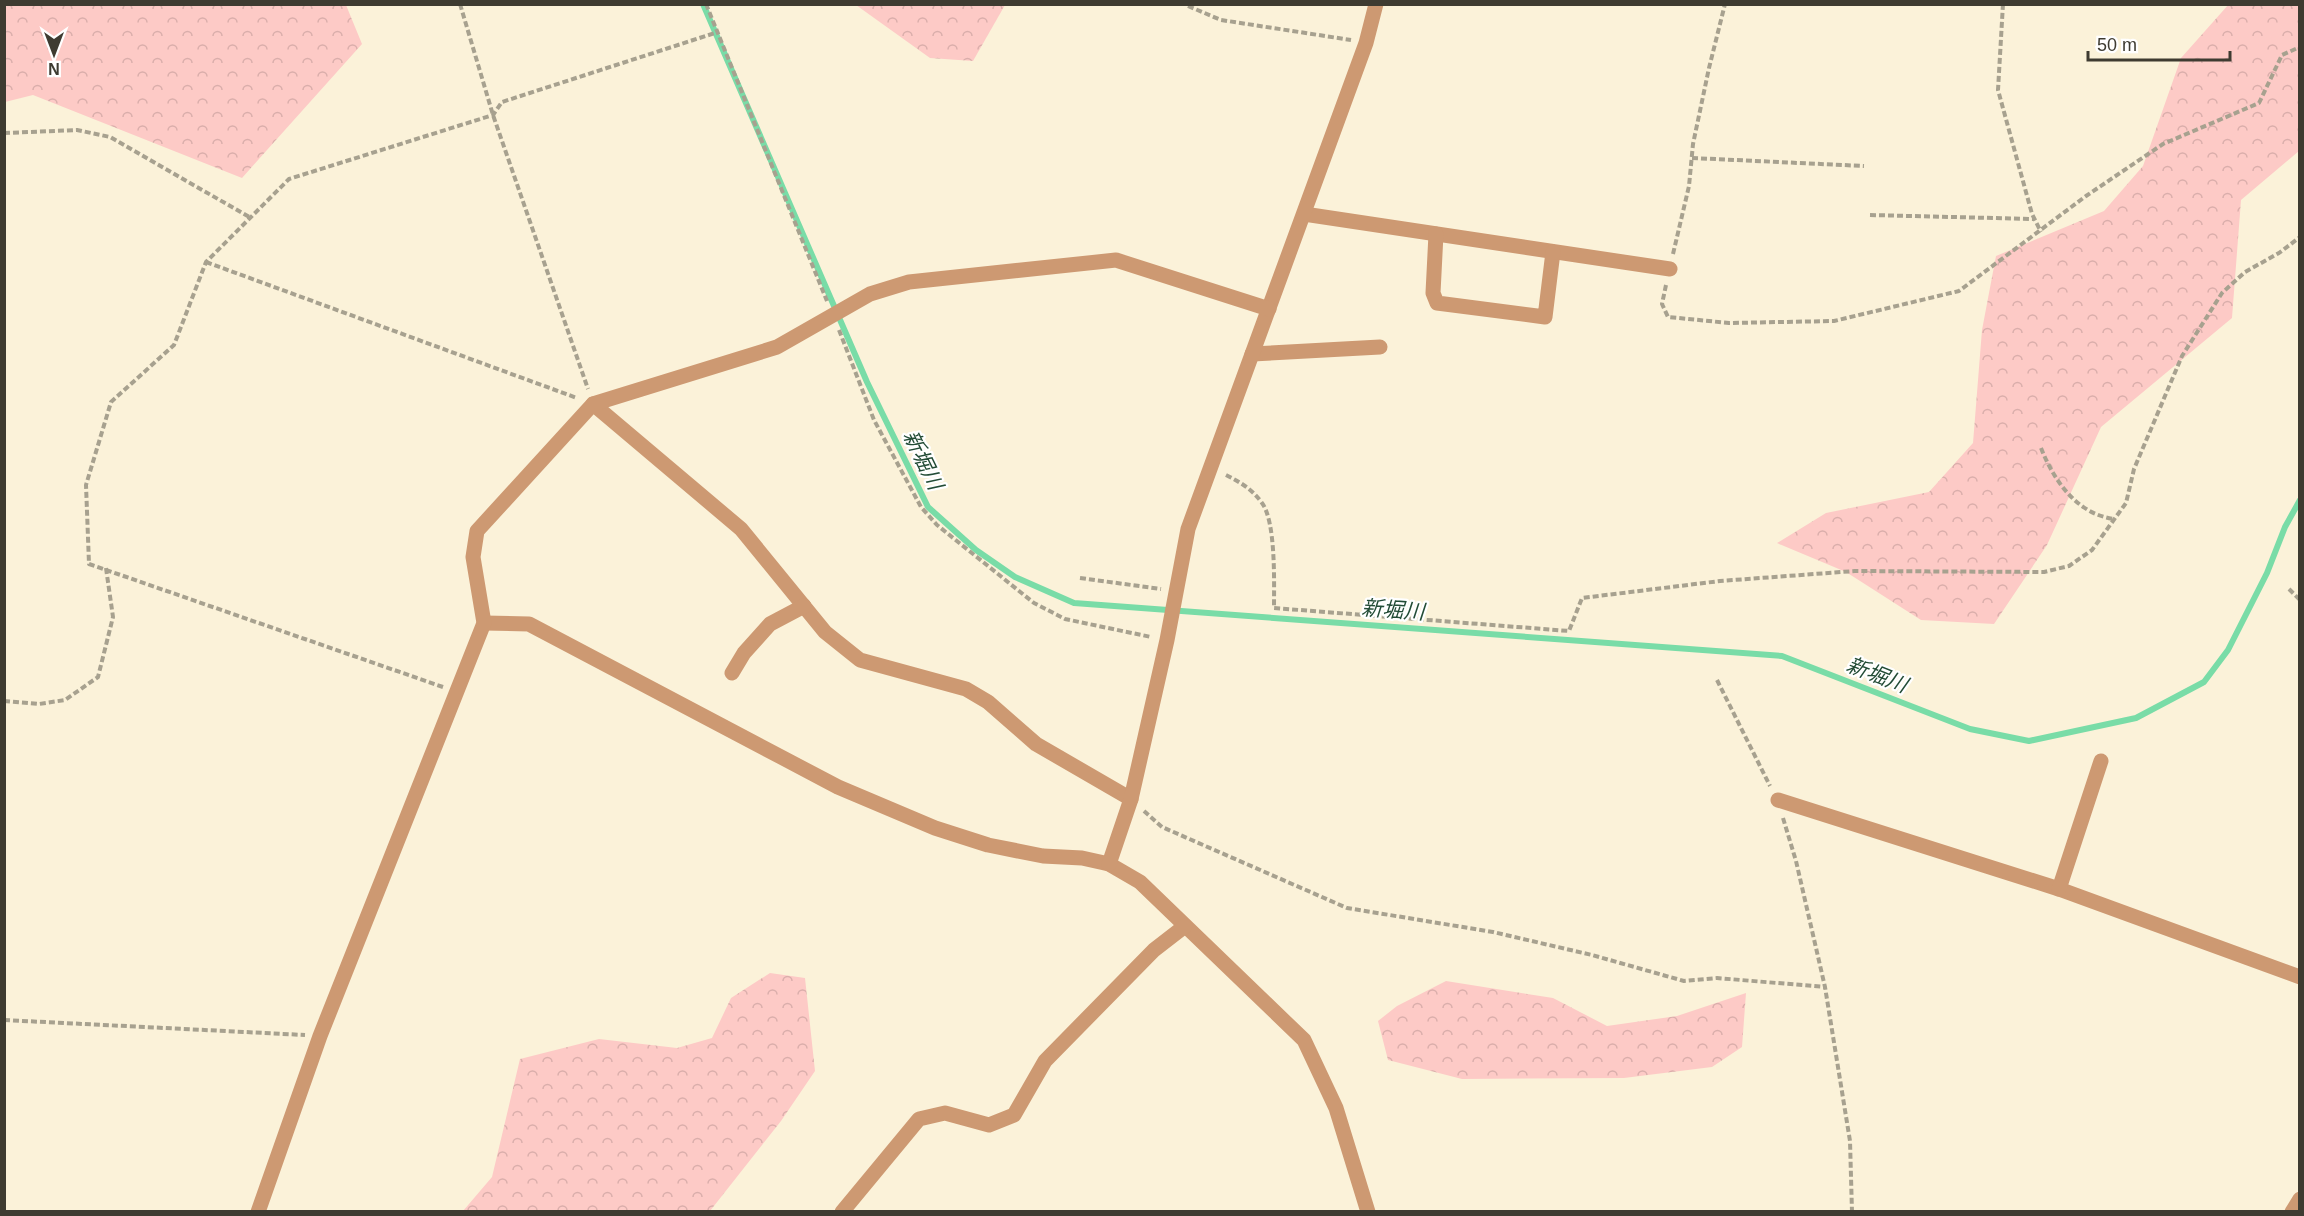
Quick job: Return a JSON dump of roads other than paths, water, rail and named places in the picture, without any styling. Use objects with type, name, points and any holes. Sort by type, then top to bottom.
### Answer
[{"type":"street","points":[[1109,864],[1131,799],[1167,640],[1188,529],[1366,43],[1376,4]]},
{"type":"street","points":[[1304,214],[1670,269]]},
{"type":"street","points":[[1436,234],[1433,293],[1437,303],[1545,317],[1553,252]]},
{"type":"street","points":[[258,1212],[320,1036],[483,623],[473,557],[477,531],[593,404],[777,347],[870,294],[909,282],[1116,260],[1269,309]]},
{"type":"street","points":[[1252,354],[1380,347]]},
{"type":"street","points":[[593,404],[741,529],[825,632],[860,660],[966,689],[988,702],[1036,744],[1131,799]]},
{"type":"street","points":[[732,673],[744,653],[770,624],[804,606]]},
{"type":"street","points":[[483,623],[529,624],[838,787],[935,828],[988,845],[1043,856],[1082,858],[1109,864],[1140,882],[1304,1040],[1336,1108],[1368,1212]]},
{"type":"street","points":[[2059,889],[2100,761]]},
{"type":"street","points":[[1778,800],[2059,889],[2300,977]]},
{"type":"street","points":[[842,1212],[919,1119],[945,1113],[989,1125],[1014,1115],[1045,1062],[1154,950],[1185,926]]},
{"type":"street","points":[[2292,1212],[2300,1199]]},
{"type":"waterway","name":"新堀川","points":[[703,4],[867,382],[928,507],[976,550],[1015,577],[1074,603],[1782,656],[1970,729],[2029,741],[2136,718],[2204,682],[2228,650],[2267,573],[2285,527],[2300,500]]}]
